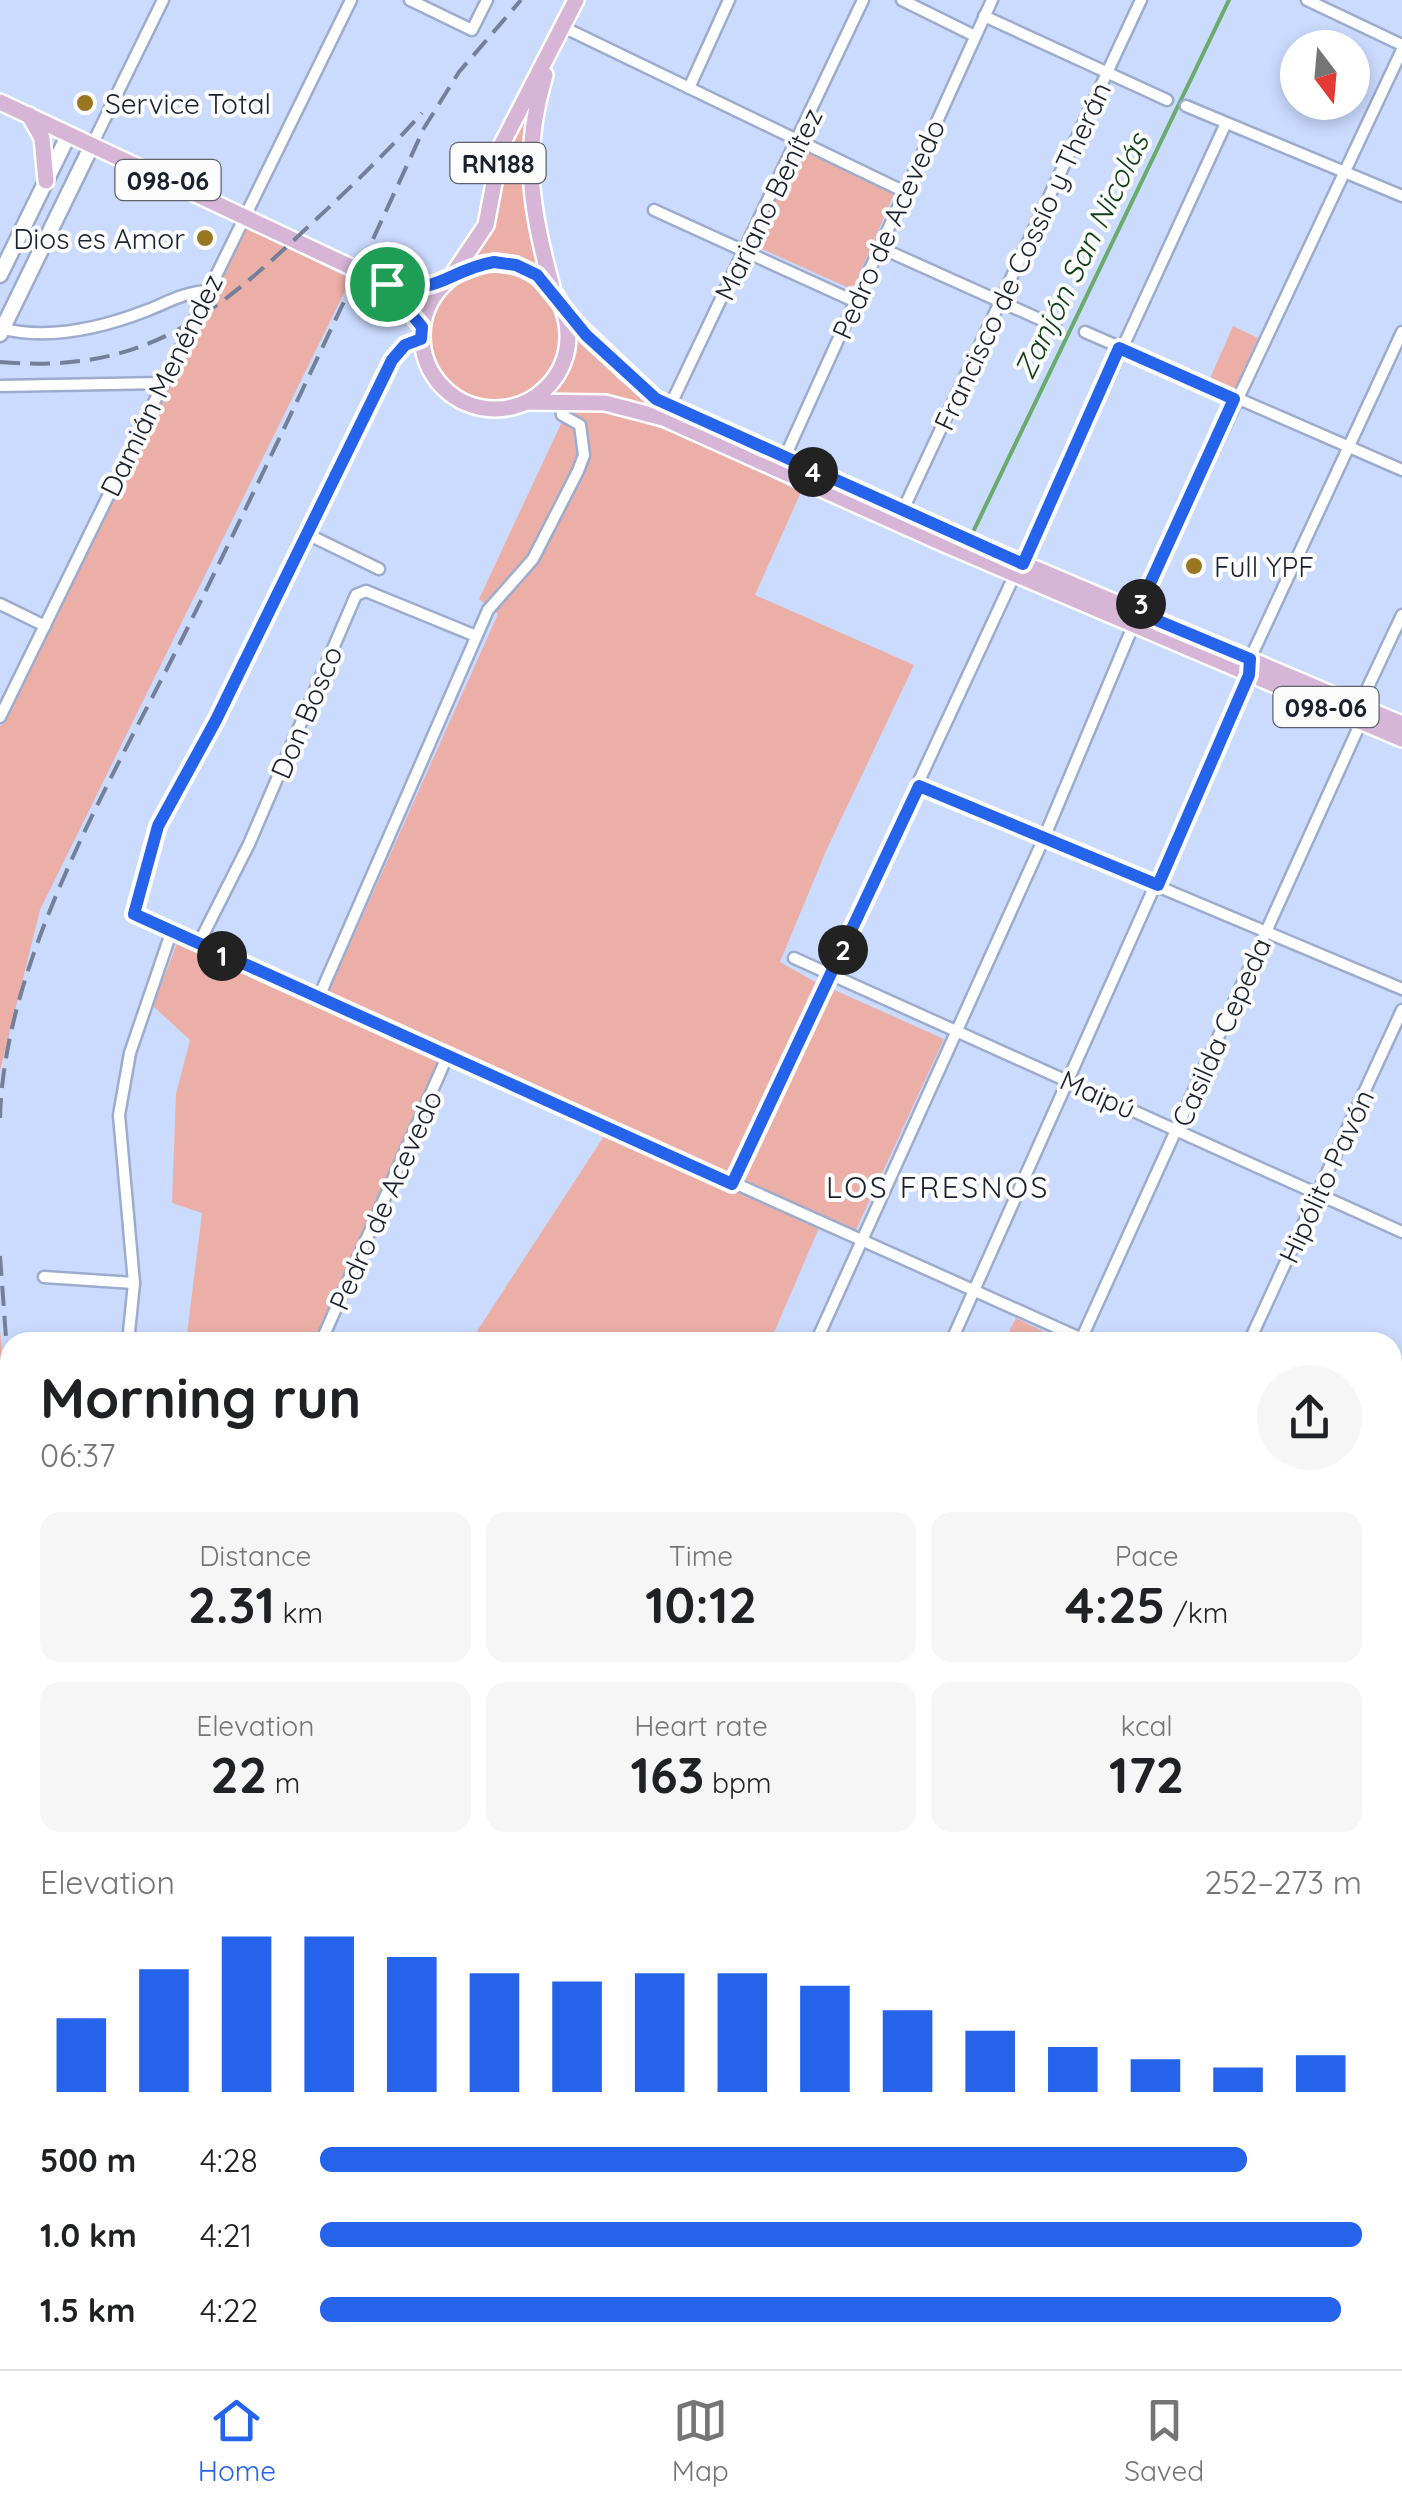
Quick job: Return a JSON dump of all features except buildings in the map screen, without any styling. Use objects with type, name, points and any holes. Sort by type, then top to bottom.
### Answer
[{"type":"main road","name":"RN188","points":[[422,333],[446,282],[486,225],[501,146],[576,0]]},
{"type":"main road","name":"RN188","points":[[552,50],[534,119],[528,173],[554,291],[566,313]]},
{"type":"main road","points":[[0,102],[92,145],[1,330]]},
{"type":"main road","points":[[29,115],[42,138],[46,181]]},
{"type":"main road","points":[[0,275],[69,134]]},
{"type":"main road","name":"098-06","points":[[92,145],[244,216]]},
{"type":"main road","points":[[244,216],[387,284],[410,288],[446,282]]},
{"type":"main road","name":"RN188","points":[[446,282],[471,266],[494,262],[516,265],[537,275],[554,291]]},
{"type":"main road","points":[[387,284],[422,333],[434,378],[457,398],[486,409],[527,402],[554,380],[563,365],[569,330],[566,313]]},
{"type":"main road","name":"098-06","points":[[566,313],[629,378],[670,406],[1019,570]]},
{"type":"main road","name":"098-06","points":[[527,402],[622,405],[663,418],[1360,714],[1402,739]]},
{"type":"main road","name":"098-06","points":[[1360,714],[1402,724]]},
{"type":"street","points":[[92,145],[163,0]]},
{"type":"street","name":"Damián Menéndez","points":[[0,718],[351,0]]},
{"type":"street","points":[[410,0],[472,30],[487,0]]},
{"type":"street","points":[[689,88],[729,0]]},
{"type":"street","name":"Mariano Benítez","points":[[670,406],[799,142],[863,0]]},
{"type":"street","points":[[902,0],[974,36]]},
{"type":"street","name":"Pedro de Acevedo","points":[[784,459],[992,0]]},
{"type":"street","name":"Francisco de Cossío y Therán","points":[[902,512],[1142,0]]},
{"type":"street","points":[[820,1332],[1044,838],[1135,619],[1234,399],[1402,48],[1307,0]]},
{"type":"street","points":[[984,16],[1167,100]]},
{"type":"street","points":[[563,26],[905,192]]},
{"type":"street","points":[[1186,106],[1402,196]]},
{"type":"street","points":[[732,1184],[1226,122]]},
{"type":"street","points":[[654,210],[856,302]]},
{"type":"street","points":[[881,248],[1055,326]]},
{"type":"street","points":[[1,330],[44,334],[72,331],[122,320],[184,294],[208,291]]},
{"type":"street","points":[[1084,332],[1402,470]]},
{"type":"street","points":[[956,1332],[1158,885],[1347,447],[1402,332]]},
{"type":"street","points":[[422,333],[396,352],[158,826],[134,914],[1064,1332]]},
{"type":"street","points":[[0,386],[162,383]]},
{"type":"street","points":[[318,999],[488,610],[533,558],[583,460],[580,425],[562,415],[560,402]]},
{"type":"street","points":[[307,534],[380,569]]},
{"type":"street","name":"Don Bosco","points":[[198,946],[249,844],[356,595],[366,591],[476,636]]},
{"type":"street","points":[[0,604],[44,626]]},
{"type":"street","name":"Casilda Cepeda","points":[[1088,1332],[1267,932],[1402,616]]},
{"type":"street","points":[[919,786],[1402,989]]},
{"type":"street","points":[[129,1332],[134,1283],[119,1115],[133,1040],[171,933]]},
{"type":"street","name":"Maipú","points":[[794,958],[1402,1232]]},
{"type":"street","name":"Hipólito Pavón","points":[[1254,1332],[1402,1010]]},
{"type":"street","name":"Pedro de Acevedo","points":[[326,1332],[447,1057]]},
{"type":"street","points":[[44,1276],[134,1283]]},
{"type":"shaded area","points":[[529,116],[525,193],[542,268],[497,258],[466,264],[489,229],[509,151]]},
{"type":"shaded area","points":[[804,147],[894,194],[855,284],[849,288],[753,245],[795,151]]},
{"type":"shaded area","points":[[244,227],[351,279],[40,910],[0,1071],[0,727]]},
{"type":"shaded area","points":[[496,269],[522,274],[543,289],[558,310],[563,336],[558,362],[543,383],[522,398],[496,403],[470,398],[449,383],[434,362],[429,336],[434,310],[449,289],[470,274]]},
{"type":"shaded area","points":[[1233,326],[1258,338],[1233,394],[1208,383]]},
{"type":"shaded area","points":[[573,328],[617,378],[654,407],[622,400],[548,397],[566,368]]},
{"type":"shaded area","points":[[593,410],[674,433],[801,492],[755,595],[914,665],[826,851],[780,962],[817,983],[730,1177],[328,993],[498,614],[479,599],[567,411]]},
{"type":"shaded area","points":[[178,941],[439,1059],[319,1332],[187,1332],[202,1213],[172,1203],[176,1094],[190,1040],[153,1006]]},
{"type":"shaded area","points":[[830,988],[944,1039],[855,1232],[744,1183]]},
{"type":"shaded area","points":[[606,1133],[819,1228],[774,1332],[477,1332]]},
{"type":"shaded area","points":[[1016,1318],[1045,1332],[1009,1332]]},
{"type":"waterway","name":"Zanjón San Nicolás","points":[[973,532],[1229,0]]},
{"type":"railway","points":[[0,1118],[6,1056],[21,993],[43,929],[98,803],[248,503],[424,128],[459,72],[521,0]]},
{"type":"railway","points":[[0,362],[95,359],[135,349],[205,313],[309,226],[422,113]]},
{"type":"railway","points":[[0,1256],[6,1332]]},
{"type":"place","name":"Service Total","points":[[85,103]]},
{"type":"place","name":"Dios es Amor","points":[[205,238]]},
{"type":"place","name":"Full YPF","points":[[1194,566]]},
{"type":"district","name":"LOS FRESNOS","points":[[938,1187]]},
{"type":"route","points":[[494,262],[516,265],[537,275],[554,291],[566,313],[629,378],[656,399],[1023,564],[1119,348],[1234,399],[1137,612],[1250,659],[1249,675],[1158,885],[919,786],[732,1184],[141,920],[134,914],[134,906],[158,826],[216,720],[396,352],[421,339],[422,327],[387,284],[410,288],[441,286],[471,266],[494,262]]}]
